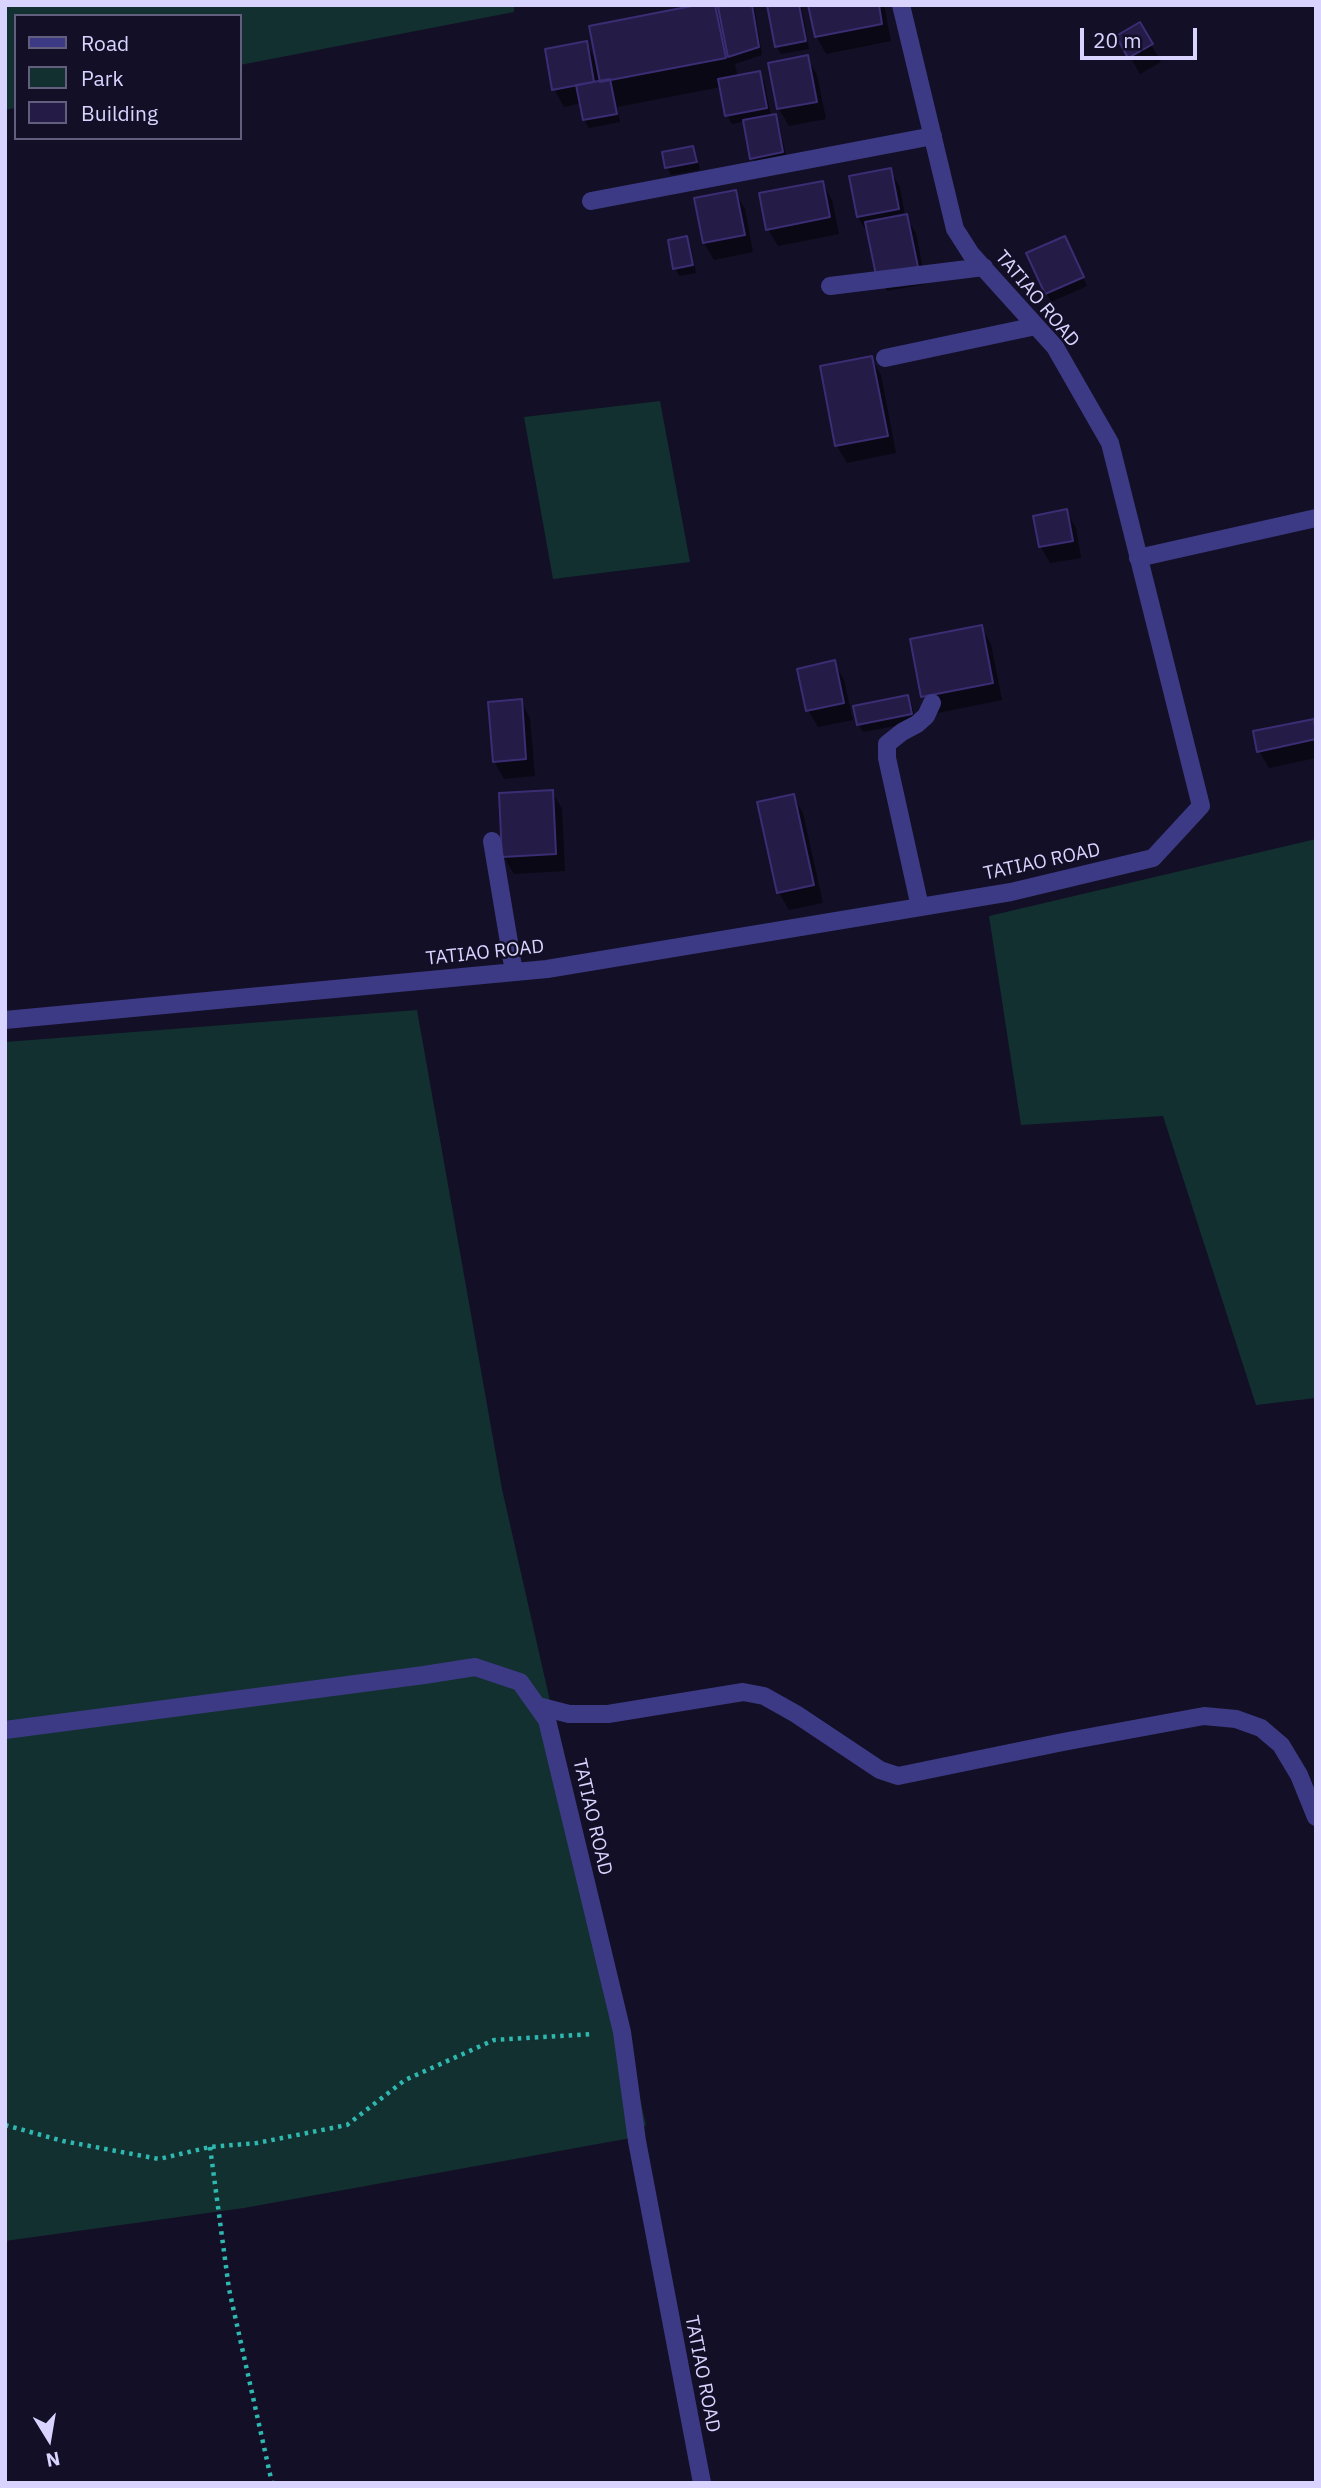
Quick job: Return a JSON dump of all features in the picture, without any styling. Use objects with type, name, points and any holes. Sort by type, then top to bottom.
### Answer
[{"type":"street","name":"TATIAO ROAD","points":[[5,1020],[547,969],[1011,892],[1153,858],[1201,806],[1110,443],[1055,347],[971,254],[955,229],[901,5]]},
{"type":"street","points":[[591,201],[933,136]]},
{"type":"street","points":[[830,286],[984,267]]},
{"type":"street","points":[[885,358],[1036,326]]},
{"type":"street","points":[[1138,558],[1316,518]]},
{"type":"street","points":[[920,907],[887,758],[887,744],[926,716],[932,703]]},
{"type":"street","points":[[492,841],[514,972]]},
{"type":"street","name":"TATIAO ROAD","points":[[5,1730],[475,1667],[520,1682],[547,1720],[622,2032],[640,2155],[702,2483]]},
{"type":"street","points":[[538,1706],[569,1714],[608,1714],[743,1692],[754,1694],[764,1696],[796,1714],[880,1770],[898,1776],[1204,1716],[1236,1719],[1261,1728],[1281,1745],[1299,1775],[1316,1818]]},
{"type":"path","points":[[5,2125],[63,2140],[159,2159],[210,2147],[257,2143],[347,2125],[405,2080],[494,2040],[622,2032]]},
{"type":"path","points":[[210,2147],[229,2290],[272,2483]]},
{"type":"green space","points":[[5,5],[514,5],[514,12],[242,65],[242,14],[14,14],[14,108],[5,110]]},
{"type":"green space","points":[[660,401],[690,562],[553,579],[524,417]]},
{"type":"green space","points":[[1316,839],[1316,1398],[1256,1405],[1163,1116],[1021,1125],[989,916]]},
{"type":"green space","points":[[417,1010],[502,1489],[646,2125],[631,2138],[244,2208],[5,2241],[5,1042]]},
{"type":"building","points":[[697,5],[715,5],[726,58],[600,82],[589,26]]},
{"type":"building","points":[[752,5],[759,47],[728,57],[718,7]]},
{"type":"building","points":[[767,5],[799,5],[806,41],[775,47]]},
{"type":"building","points":[[808,5],[879,5],[882,24],[815,37]]},
{"type":"building","points":[[1140,22],[1153,44],[1128,58],[1116,36]]},
{"type":"building","points":[[587,41],[594,82],[552,90],[545,49]]},
{"type":"building","points":[[808,55],[817,102],[777,109],[768,63]]},
{"type":"building","points":[[760,71],[767,108],[725,116],[718,79]]},
{"type":"building","points":[[610,79],[617,114],[583,120],[576,85]]},
{"type":"building","points":[[776,114],[783,152],[750,159],[743,120]]},
{"type":"building","points":[[693,146],[697,162],[665,168],[662,152]]},
{"type":"building","points":[[891,168],[899,209],[857,217],[849,176]]},
{"type":"building","points":[[823,181],[830,217],[766,230],[759,193]]},
{"type":"building","points":[[736,190],[745,235],[703,243],[694,198]]},
{"type":"building","points":[[907,214],[918,267],[876,275],[865,222]]},
{"type":"building","points":[[687,236],[693,265],[673,269],[668,240]]},
{"type":"building","points":[[1065,236],[1084,277],[1045,294],[1026,253]]},
{"type":"building","points":[[872,356],[888,436],[835,446],[820,366]]},
{"type":"building","points":[[1067,509],[1073,541],[1039,547],[1033,516]]},
{"type":"building","points":[[982,625],[993,683],[921,697],[910,639]]},
{"type":"building","points":[[835,660],[844,703],[806,711],[797,669]]},
{"type":"building","points":[[908,695],[912,714],[857,725],[853,706]]},
{"type":"building","points":[[522,699],[526,759],[493,762],[488,702]]},
{"type":"building","points":[[1314,719],[1316,739],[1257,752],[1253,731]]},
{"type":"building","points":[[553,790],[556,854],[502,857],[499,793]]},
{"type":"building","points":[[794,794],[814,885],[777,893],[757,802]]}]
